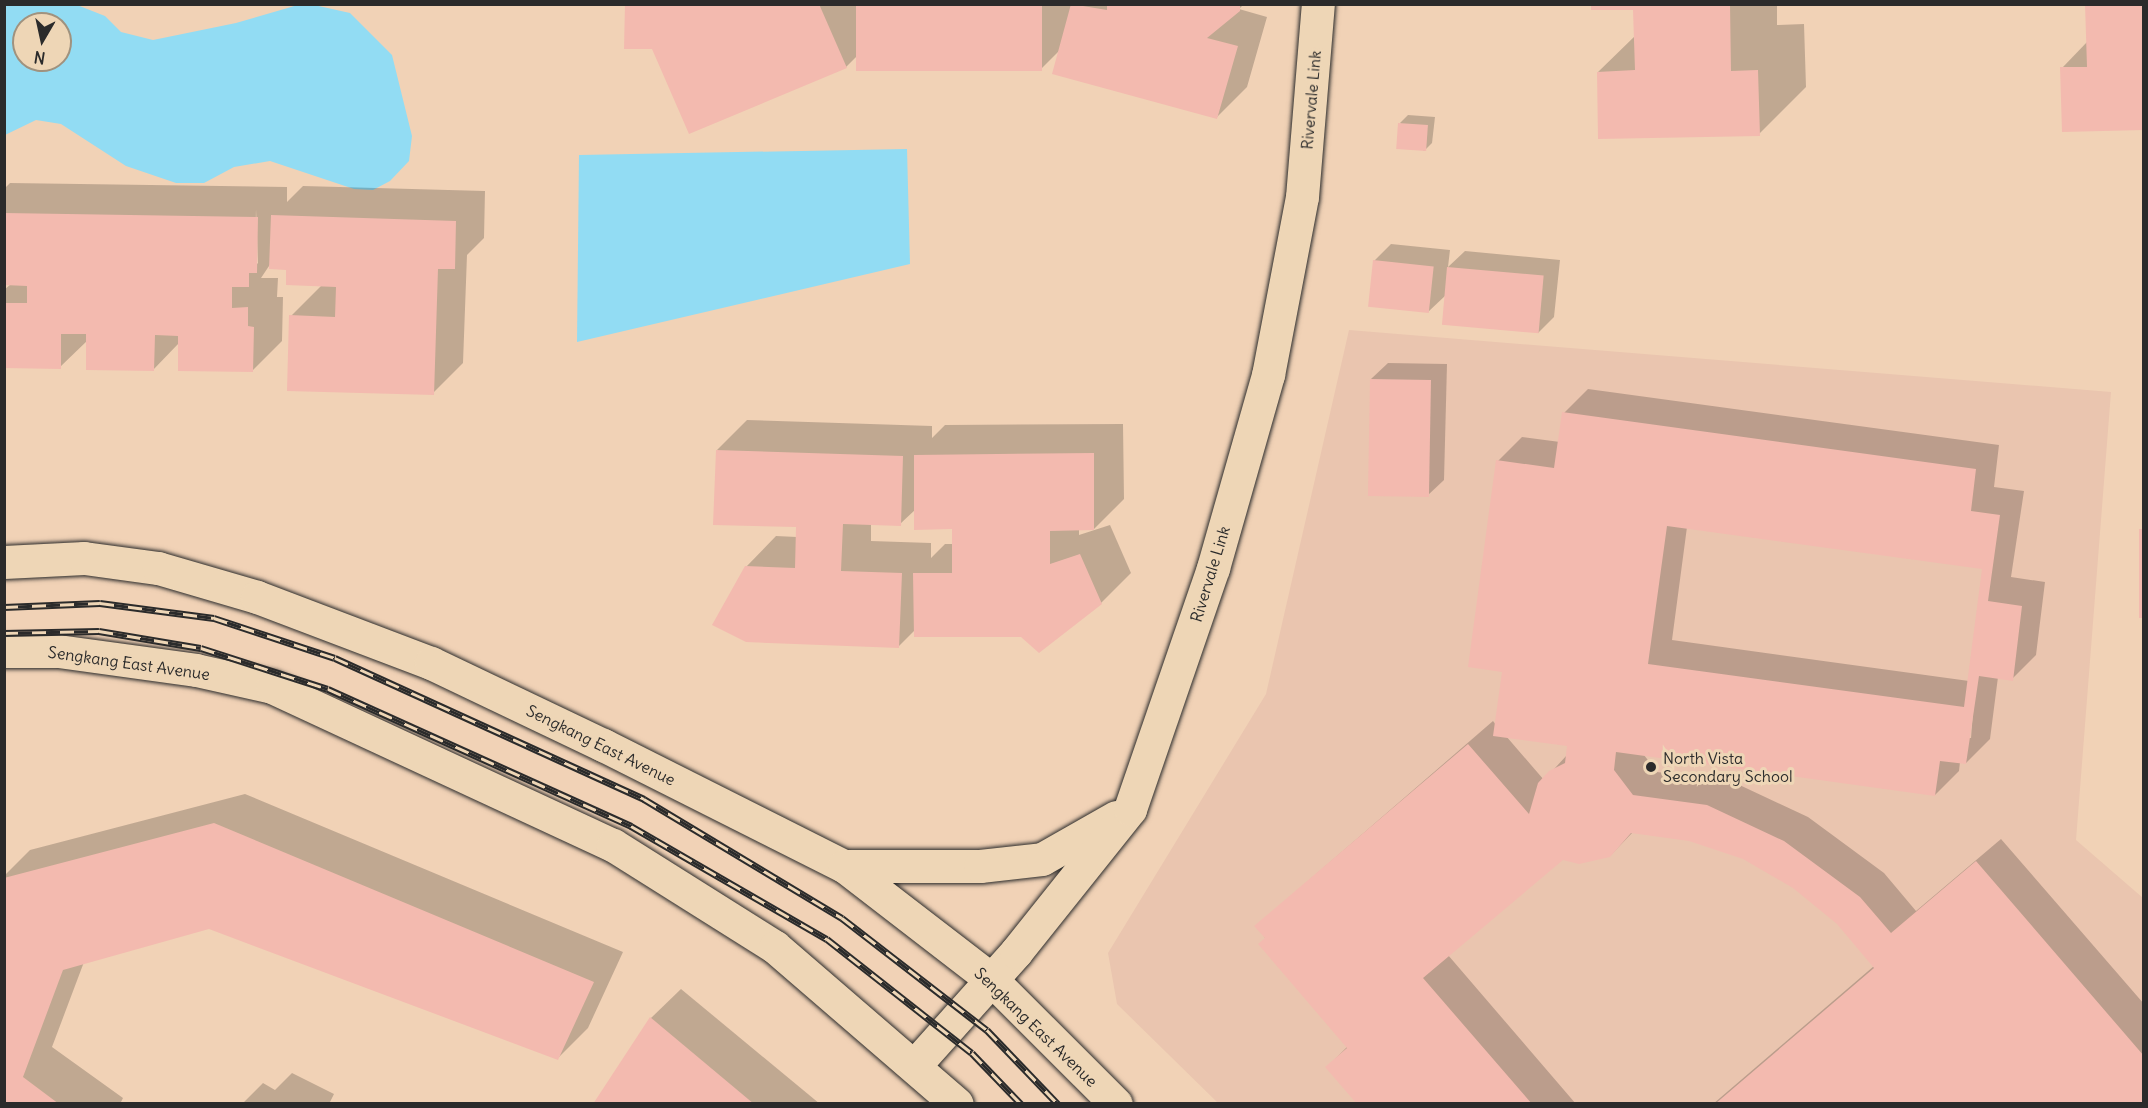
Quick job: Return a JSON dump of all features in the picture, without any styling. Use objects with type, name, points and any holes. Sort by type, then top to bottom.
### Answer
[{"type":"main road","name":"Rivervale Link","points":[[915,1065],[992,980],[1130,809],[1213,568],[1268,375],[1302,197],[1318,4]]},
{"type":"main road","name":"Sengkang East Avenue","points":[[4,562],[84,558],[158,568],[257,597],[431,663],[844,866],[992,980],[1116,1104]]},
{"type":"main road","name":"Sengkang East Avenue","points":[[4,651],[58,651],[196,670],[283,692],[613,844],[775,947],[915,1065],[957,1104]]},
{"type":"main road","points":[[844,866],[980,866],[1042,859],[1130,809]]},
{"type":"shaded area","name":"North Vista Secondary School","points":[[1349,330],[2111,392],[2076,840],[2143,898],[2143,1103],[1218,1103],[1117,1004],[1108,953],[1266,694]]},
{"type":"water","points":[[6,5],[77,5],[105,16],[121,32],[153,40],[236,23],[298,5],[314,5],[350,13],[392,55],[412,136],[409,161],[390,181],[373,190],[354,189],[270,161],[234,167],[204,183],[176,183],[126,166],[61,124],[36,120],[5,135]]},
{"type":"water","points":[[907,149],[910,264],[577,342],[579,155]]},
{"type":"building","points":[[625,4],[819,4],[847,68],[689,134],[652,49],[624,49]]},
{"type":"building","points":[[856,4],[1042,4],[1042,71],[856,71]]},
{"type":"building","points":[[1071,4],[1107,10],[1107,4],[1240,4],[1240,11],[1207,38],[1238,46],[1217,119],[1052,74]]},
{"type":"building","points":[[1591,4],[1730,4],[1731,71],[1758,70],[1760,136],[1598,139],[1597,72],[1635,70],[1633,10],[1591,10]]},
{"type":"building","points":[[2085,4],[2144,4],[2144,130],[2062,132],[2060,67],[2087,67]]},
{"type":"building","points":[[1398,123],[1428,125],[1426,151],[1396,149]]},
{"type":"building","points":[[4,213],[258,217],[257,273],[249,273],[249,287],[232,287],[232,308],[248,307],[248,326],[254,327],[253,372],[178,371],[178,336],[155,335],[154,371],[86,370],[86,334],[61,334],[61,369],[4,368],[4,303],[27,303],[27,286],[4,285]]},
{"type":"building","points":[[271,215],[456,221],[455,269],[438,269],[434,395],[287,391],[289,315],[335,317],[336,287],[286,285],[286,270],[269,269]]},
{"type":"building","points":[[1373,260],[1434,266],[1429,313],[1368,307]]},
{"type":"building","points":[[1447,267],[1544,275],[1539,333],[1442,325]]},
{"type":"building","points":[[1370,379],[1431,380],[1429,497],[1368,496]]},
{"type":"building","points":[[1562,412],[1976,469],[1971,511],[2000,515],[1988,601],[2022,606],[2013,681],[1979,676],[1966,764],[1940,761],[1935,796],[1616,752],[1614,770],[1633,795],[1707,805],[1784,841],[1860,897],[1891,933],[1976,861],[2144,1056],[2144,1104],[1715,1104],[1874,968],[1837,924],[1793,888],[1743,859],[1689,841],[1631,833],[1610,857],[1579,864],[1563,860],[1423,978],[1532,1104],[1357,1104],[1325,1067],[1347,1048],[1258,944],[1265,938],[1254,926],[1468,744],[1529,814],[1538,783],[1549,771],[1565,763],[1567,746],[1493,736],[1502,672],[1468,667],[1496,460],[1554,468]],"holes":[[[1667,526],[1982,569],[1964,707],[1648,664]]]},
{"type":"building","points":[[716,450],[903,456],[901,526],[843,524],[841,571],[902,573],[899,648],[746,642],[712,625],[745,566],[795,568],[796,527],[713,525]]},
{"type":"building","points":[[1094,453],[1094,530],[1050,531],[1050,564],[1080,554],[1102,604],[1039,653],[1021,637],[914,637],[913,573],[952,573],[952,529],[914,530],[914,455]]},
{"type":"building","points":[[2139,529],[2144,529],[2144,618],[2139,618]]},
{"type":"building","points":[[214,823],[594,982],[558,1060],[209,929],[63,970],[23,1077],[59,1104],[4,1104],[4,878]]},
{"type":"building","points":[[650,1017],[754,1104],[593,1104]]},
{"type":"railway","points":[[4,607],[100,603],[214,618],[335,658],[644,799],[842,918],[987,1030],[1058,1104]]},
{"type":"railway","points":[[4,633],[99,631],[201,648],[328,689],[631,826],[827,939],[972,1053],[1021,1104]]},
{"type":"place","name":"North Vista Secondary School","points":[[1651,767]]}]
